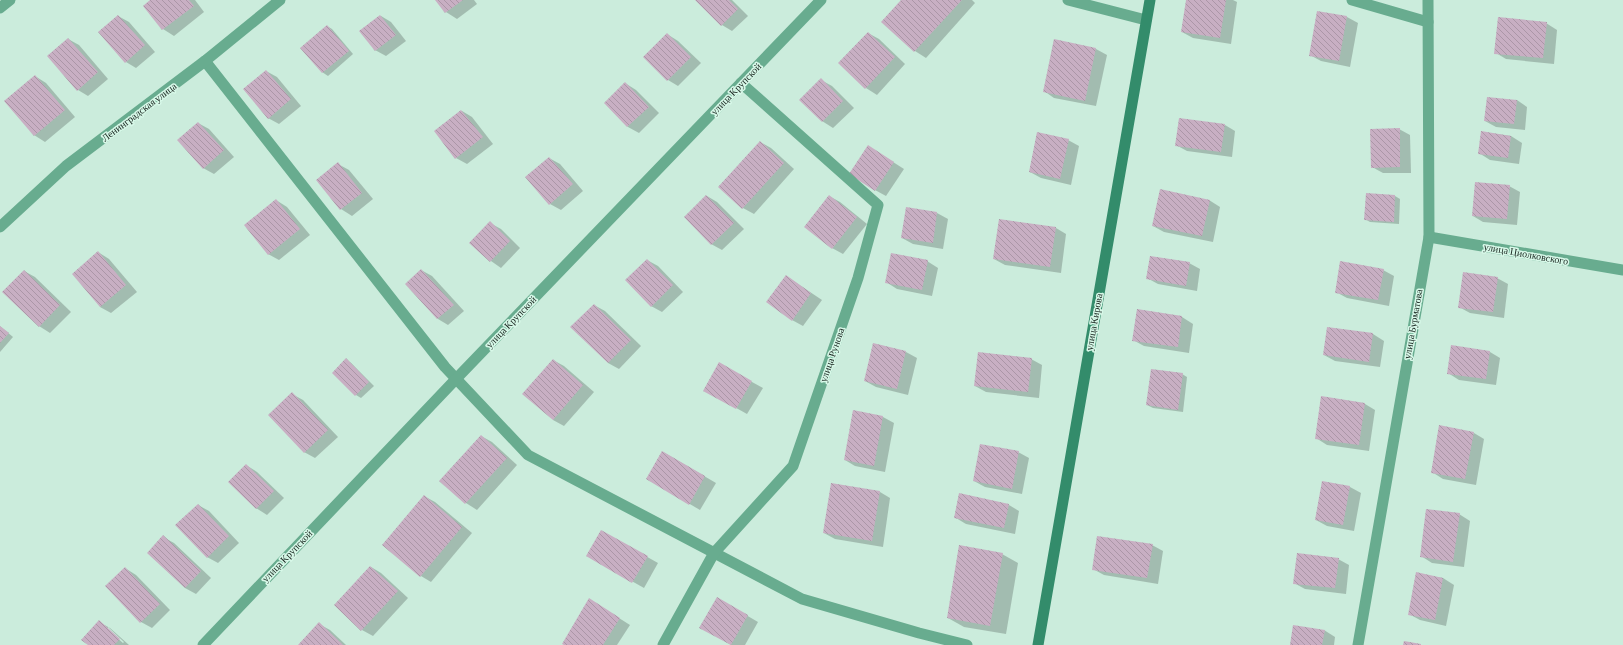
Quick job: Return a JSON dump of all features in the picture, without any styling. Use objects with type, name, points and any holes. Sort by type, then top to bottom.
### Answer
[{"type":"main road","name":"улица Кирова","points":[[1038,645],[1150,0]]},
{"type":"street","points":[[0,8],[10,0]]},
{"type":"street","name":"Ленинградская улица","points":[[0,227],[66,166],[206,61],[280,0]]},
{"type":"street","name":"улица Крупской","points":[[203,645],[455,380],[821,0]]},
{"type":"street","points":[[1068,0],[1146,20]]},
{"type":"street","points":[[1352,0],[1428,22]]},
{"type":"street","name":"улица Бурматова","points":[[1358,645],[1428,237],[1428,0]]},
{"type":"street","points":[[206,61],[455,380],[528,455],[802,599],[919,633],[967,645]]},
{"type":"street","name":"улица Рунова","points":[[662,645],[714,553],[793,466],[858,278],[878,205],[742,83]]},
{"type":"street","name":"улица Циолковского","points":[[1428,237],[1623,270]]},
{"type":"building","points":[[150,0],[189,0],[194,6],[162,30],[143,6]]},
{"type":"building","points":[[435,0],[463,0],[445,13]]},
{"type":"building","points":[[695,0],[729,0],[738,9],[721,26]]},
{"type":"building","points":[[901,0],[962,0],[914,52],[881,22]]},
{"type":"building","points":[[1186,0],[1226,0],[1220,38],[1181,32]]},
{"type":"building","points":[[1317,11],[1347,16],[1339,61],[1309,56]]},
{"type":"building","points":[[118,15],[145,45],[125,63],[98,32]]},
{"type":"building","points":[[380,15],[396,35],[375,51],[359,31]]},
{"type":"building","points":[[1498,17],[1547,22],[1543,58],[1494,54]]},
{"type":"building","points":[[327,25],[349,51],[322,73],[300,48]]},
{"type":"building","points":[[868,32],[895,57],[865,89],[838,63]]},
{"type":"building","points":[[667,33],[691,57],[667,81],[643,57]]},
{"type":"building","points":[[68,38],[98,72],[77,91],[47,56]]},
{"type":"building","points":[[1054,39],[1096,48],[1085,101],[1043,92]]},
{"type":"building","points":[[266,70],[291,99],[268,119],[243,89]]},
{"type":"building","points":[[35,75],[65,110],[34,136],[4,101]]},
{"type":"building","points":[[821,78],[843,101],[822,122],[799,100]]},
{"type":"building","points":[[625,82],[649,107],[627,127],[604,103]]},
{"type":"building","points":[[1487,97],[1517,100],[1514,124],[1484,121]]},
{"type":"building","points":[[461,110],[483,137],[455,159],[434,131]]},
{"type":"building","points":[[1179,118],[1225,124],[1221,152],[1175,146]]},
{"type":"building","points":[[198,122],[224,150],[203,169],[177,140]]},
{"type":"building","points":[[1400,128],[1400,167],[1371,168],[1370,129]]},
{"type":"building","points":[[1481,131],[1511,136],[1508,158],[1478,154]]},
{"type":"building","points":[[1037,132],[1069,139],[1060,179],[1029,172]]},
{"type":"building","points":[[760,141],[784,163],[742,209],[718,187]]},
{"type":"building","points":[[868,145],[894,162],[875,191],[849,174]]},
{"type":"building","points":[[549,157],[573,184],[549,205],[525,177]]},
{"type":"building","points":[[338,162],[362,193],[340,210],[316,180]]},
{"type":"building","points":[[1475,182],[1510,185],[1507,219],[1472,216]]},
{"type":"building","points":[[1160,189],[1210,200],[1202,236],[1152,226]]},
{"type":"building","points":[[1366,193],[1395,195],[1394,222],[1364,220]]},
{"type":"building","points":[[706,195],[734,223],[711,245],[684,217]]},
{"type":"building","points":[[829,195],[857,217],[832,249],[804,227]]},
{"type":"building","points":[[276,199],[300,229],[268,255],[244,225]]},
{"type":"building","points":[[906,207],[937,212],[933,243],[901,238]]},
{"type":"building","points":[[999,219],[1056,227],[1050,267],[993,259]]},
{"type":"building","points":[[490,221],[510,241],[490,262],[469,243]]},
{"type":"building","points":[[98,251],[126,285],[100,307],[72,274]]},
{"type":"building","points":[[891,253],[928,260],[922,290],[885,283]]},
{"type":"building","points":[[1150,256],[1190,262],[1186,286],[1146,279]]},
{"type":"building","points":[[647,259],[673,285],[651,307],[625,280]]},
{"type":"building","points":[[1340,261],[1384,269],[1378,300],[1335,293]]},
{"type":"building","points":[[421,269],[454,305],[437,319],[405,284]]},
{"type":"building","points":[[24,270],[60,305],[39,327],[2,292]]},
{"type":"building","points":[[1463,272],[1498,277],[1493,312],[1458,308]]},
{"type":"building","points":[[786,275],[811,293],[792,321],[766,302]]},
{"type":"building","points":[[594,304],[631,340],[608,363],[570,327]]},
{"type":"building","points":[[1137,309],[1182,316],[1178,347],[1132,341]]},
{"type":"building","points":[[0,326],[9,333],[0,343]]},
{"type":"building","points":[[1327,327],[1373,333],[1369,362],[1323,355]]},
{"type":"building","points":[[873,343],[906,351],[897,389],[864,381]]},
{"type":"building","points":[[1451,345],[1490,351],[1486,379],[1447,374]]},
{"type":"building","points":[[978,352],[1032,358],[1028,392],[974,386]]},
{"type":"building","points":[[346,358],[369,382],[355,396],[332,373]]},
{"type":"building","points":[[553,359],[583,385],[553,420],[522,394]]},
{"type":"building","points":[[719,362],[752,381],[736,409],[703,391]]},
{"type":"building","points":[[1151,369],[1183,373],[1178,410],[1146,405]]},
{"type":"building","points":[[292,392],[328,430],[304,453],[268,415]]},
{"type":"building","points":[[1321,396],[1365,403],[1359,445],[1315,439]]},
{"type":"building","points":[[853,410],[883,416],[874,466],[844,460]]},
{"type":"building","points":[[1439,425],[1474,432],[1465,479],[1431,473]]},
{"type":"building","points":[[481,435],[507,458],[465,504],[439,481]]},
{"type":"building","points":[[980,444],[1019,451],[1012,489],[973,481]]},
{"type":"building","points":[[662,451],[705,476],[689,505],[646,479]]},
{"type":"building","points":[[246,464],[274,491],[256,509],[228,482]]},
{"type":"building","points":[[1322,481],[1350,486],[1343,525],[1315,520]]},
{"type":"building","points":[[831,483],[880,491],[872,541],[823,533]]},
{"type":"building","points":[[959,493],[1009,504],[1004,528],[954,518]]},
{"type":"building","points":[[424,495],[462,527],[420,577],[382,545]]},
{"type":"building","points":[[198,504],[229,536],[207,558],[175,525]]},
{"type":"building","points":[[1426,509],[1460,513],[1453,562],[1420,557]]},
{"type":"building","points":[[601,530],[648,556],[632,583],[586,556]]},
{"type":"building","points":[[163,535],[201,571],[185,588],[147,553]]},
{"type":"building","points":[[1097,536],[1153,544],[1147,578],[1092,570]]},
{"type":"building","points":[[959,545],[1003,553],[990,626],[947,618]]},
{"type":"building","points":[[1297,553],[1339,558],[1335,588],[1293,584]]},
{"type":"building","points":[[370,566],[398,591],[361,631],[334,605]]},
{"type":"building","points":[[125,567],[160,604],[140,623],[105,586]]},
{"type":"building","points":[[1416,572],[1443,578],[1435,620],[1408,615]]},
{"type":"building","points":[[717,597],[748,615],[731,645],[699,628]]},
{"type":"building","points":[[589,598],[620,618],[603,645],[562,644]]},
{"type":"building","points":[[99,620],[120,639],[114,645],[88,645],[81,640]]},
{"type":"building","points":[[319,622],[343,645],[298,645]]},
{"type":"building","points":[[1293,625],[1325,630],[1322,645],[1290,645]]},
{"type":"building","points":[[1404,641],[1421,644],[1421,645],[1403,645]]}]
